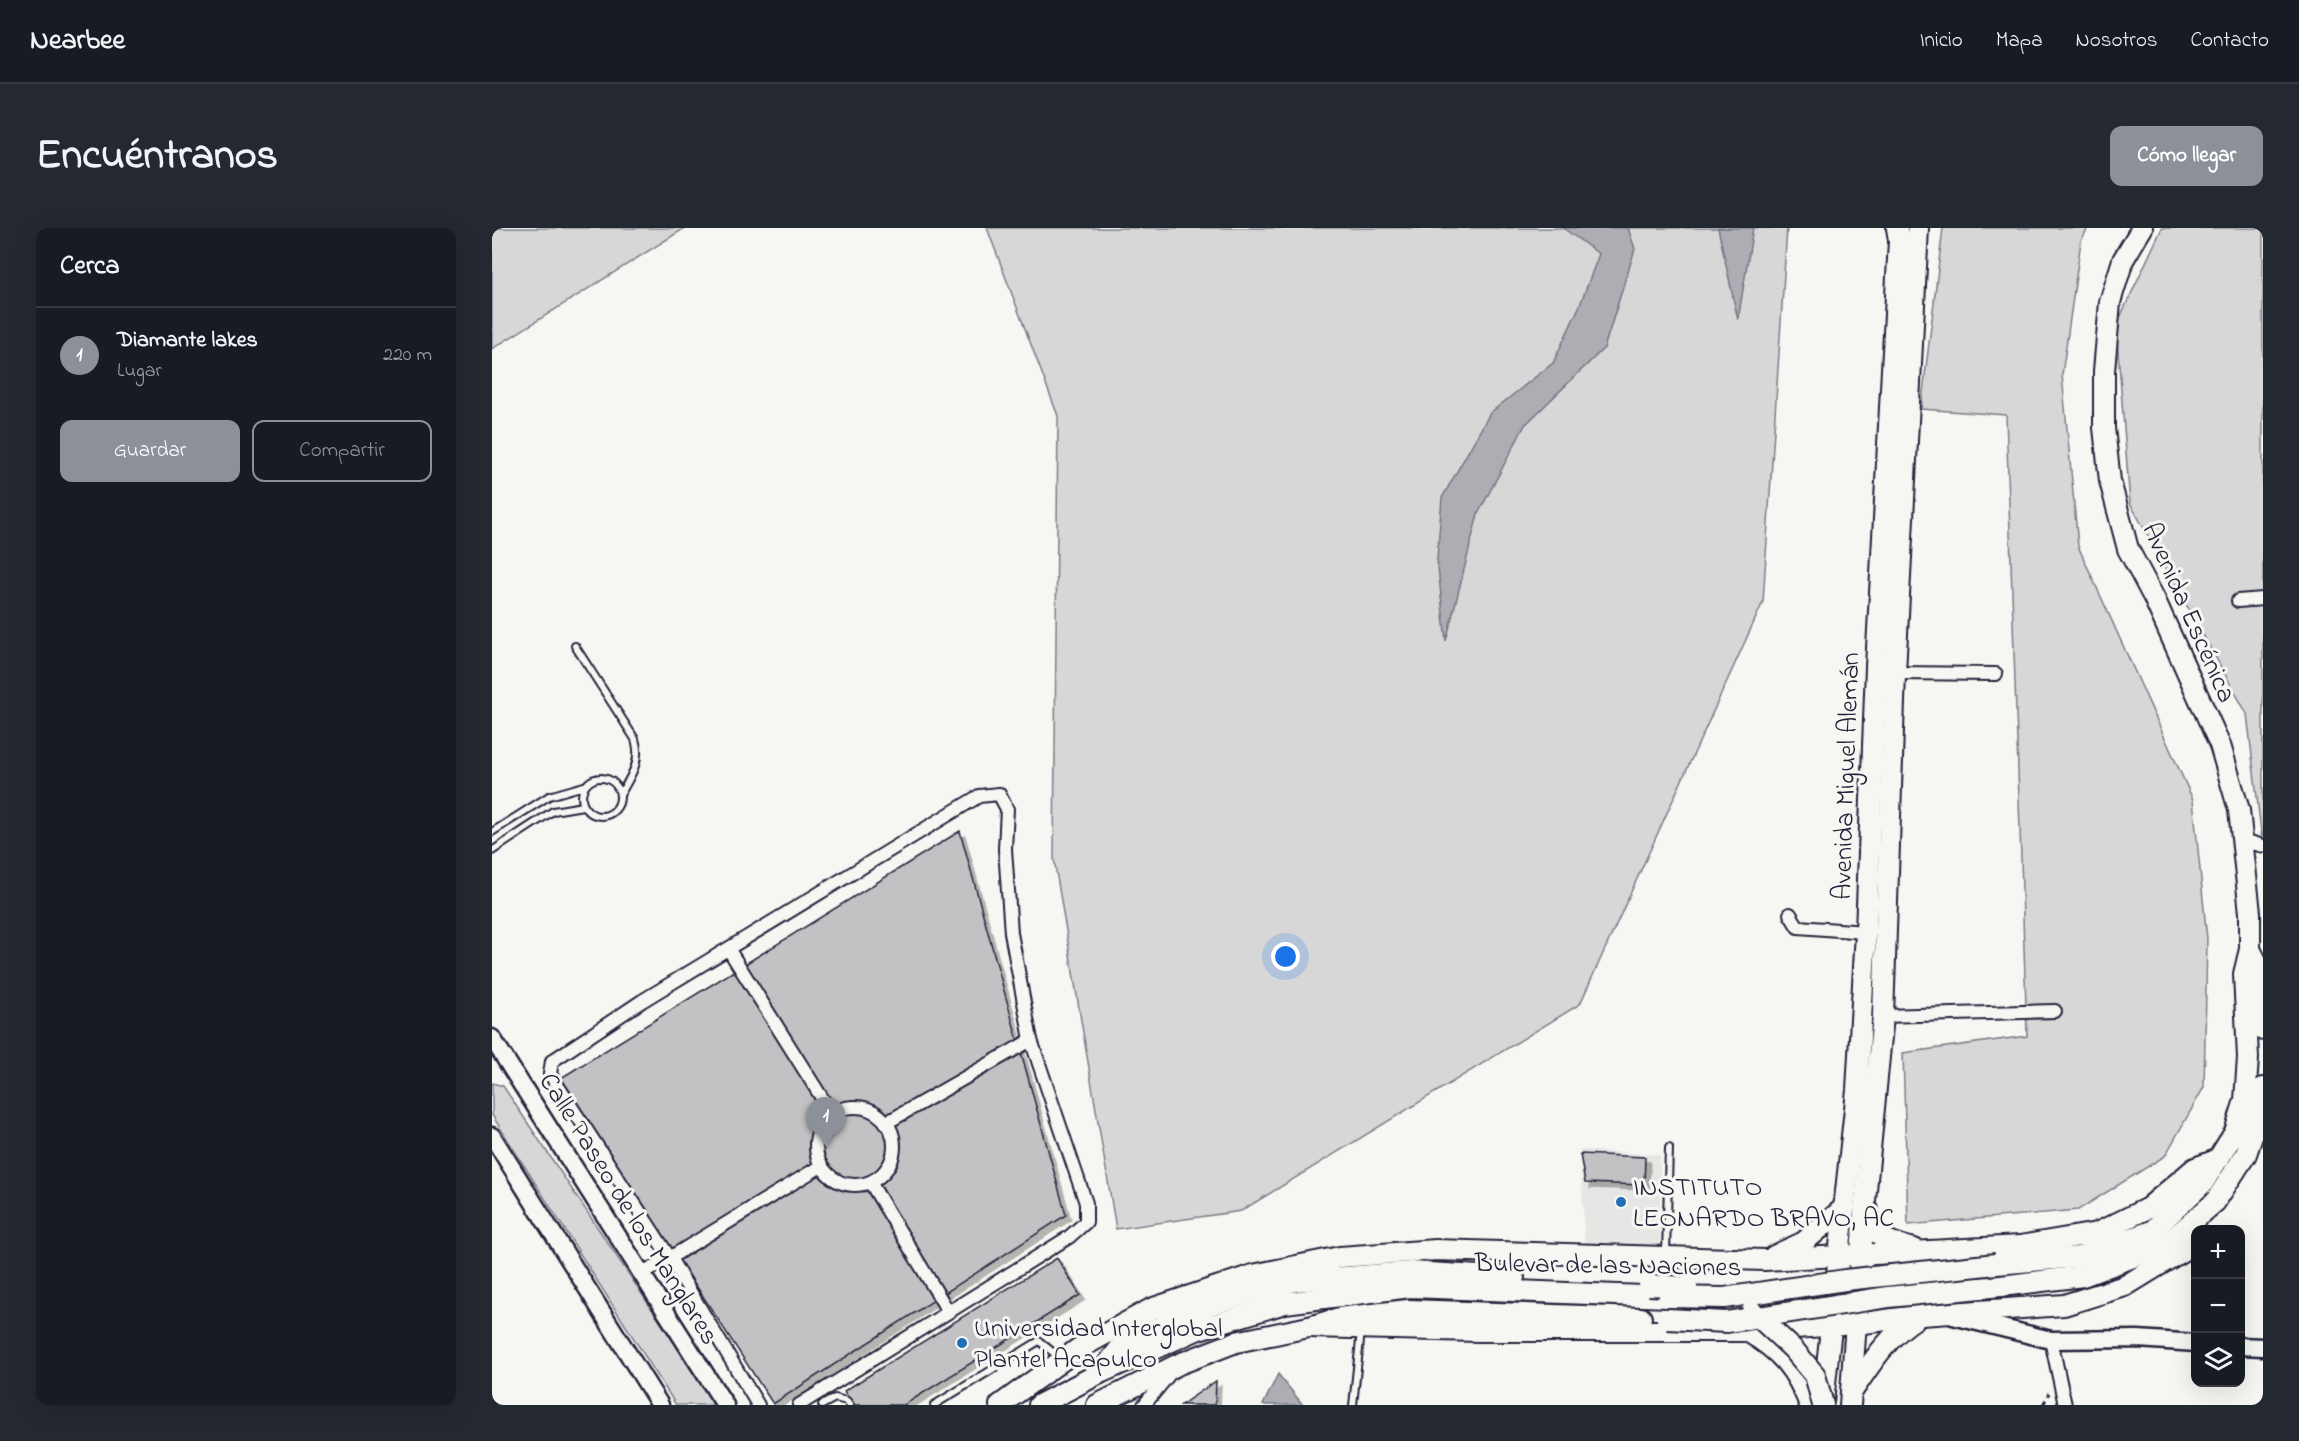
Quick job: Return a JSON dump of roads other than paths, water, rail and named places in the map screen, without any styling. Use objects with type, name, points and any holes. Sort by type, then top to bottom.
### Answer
[{"type":"main road","name":"Avenida Miguel Alemán","points":[[1823,1405],[1857,1090],[1866,932],[1876,667],[1899,240],[1897,228]]},
{"type":"main road","name":"Avenida Miguel Alemán","points":[[1851,1399],[1864,1200],[1883,1016],[1895,673],[1918,228]]},
{"type":"main road","name":"Avenida Escénica","points":[[2142,228],[2123,260],[2110,302],[2104,371],[2104,428],[2110,481],[2128,549],[2154,598],[2220,745],[2239,810],[2250,913],[2250,949]]},
{"type":"main road","points":[[2250,949],[2260,969],[2263,1030]]},
{"type":"main road","name":"Bulevar de las Naciones","points":[[1039,1405],[1101,1372],[1197,1330],[1285,1303],[1410,1287],[1724,1298],[1845,1280],[2081,1267],[2152,1231],[2204,1183],[2235,1132],[2245,1100],[2248,1058],[2244,974],[2250,949]]},
{"type":"main road","name":"Calle Paseo de los Manglares","points":[[494,1048],[643,1274],[725,1405]]},
{"type":"main road","name":"Bulevar de las Naciones","points":[[1098,1405],[1179,1364],[1236,1342],[1309,1327],[1339,1317],[1408,1310],[1728,1322],[2081,1267],[2165,1245],[2215,1202],[2246,1154],[2262,1107],[2263,1088]]},
{"type":"main road","points":[[492,1136],[660,1405]]},
{"type":"main road","points":[[1000,1405],[1078,1349],[1151,1309],[1252,1275],[1340,1257],[1436,1250],[1765,1260],[2020,1246],[2097,1233],[2148,1208],[2194,1168],[2219,1159]]},
{"type":"main road","points":[[1864,1200],[1871,1226],[1878,1234],[1896,1244],[1925,1252]]},
{"type":"main road","points":[[2199,1225],[2215,1202]]},
{"type":"main road","points":[[1765,1260],[1804,1242],[1845,1207]]},
{"type":"main road","points":[[1309,1327],[1479,1331],[1747,1331],[1857,1324],[1942,1313],[2064,1305],[2125,1286],[2182,1251],[2191,1238]]},
{"type":"main road","points":[[1101,1372],[1124,1343],[1212,1304],[1294,1281],[1411,1272],[1690,1287],[1738,1300],[1756,1314],[1815,1375],[1823,1405]]},
{"type":"main road","points":[[1942,1313],[2051,1340],[2138,1339],[2191,1343]]},
{"type":"main road","points":[[1851,1399],[1886,1343],[1899,1329],[1922,1315]]},
{"type":"main road","points":[[1747,1331],[1770,1345],[1794,1371],[1810,1405]]},
{"type":"main road","points":[[2245,1346],[2263,1347]]},
{"type":"street","points":[[2238,601],[2263,599]]},
{"type":"street","points":[[1895,673],[1996,674]]},
{"type":"street","points":[[758,1405],[670,1258],[550,1074],[552,1061],[642,1001],[979,796],[999,794],[1008,809],[1005,849],[1011,933],[1030,1040],[1086,1203],[1086,1222],[1069,1237],[799,1405]]},
{"type":"street","points":[[2243,840],[2263,846]]},
{"type":"street","points":[[1790,914],[1798,927],[1866,932]]},
{"type":"street","points":[[729,950],[832,1114]]},
{"type":"street","points":[[1883,1016],[2055,1011]]},
{"type":"street","points":[[886,1123],[1030,1040]]},
{"type":"street","points":[[861,1107],[879,1116],[886,1123],[893,1139],[892,1156],[884,1172],[870,1182],[848,1185],[828,1175],[821,1166],[816,1148],[818,1138],[820,1129],[832,1114],[861,1107]]},
{"type":"street","points":[[643,1274],[821,1166]]},
{"type":"street","points":[[870,1182],[948,1311]]},
{"type":"street","points":[[2051,1340],[2065,1405]]},
{"type":"street","points":[[1144,1405],[1179,1364]]},
{"type":"lane","points":[[575,646],[635,740],[638,750],[637,765],[620,795],[617,807],[606,816],[593,815],[584,806],[581,799],[584,786]]},
{"type":"lane","points":[[492,832],[549,796],[584,786],[589,781],[602,777],[614,783],[620,795]]},
{"type":"lane","points":[[492,851],[553,811],[584,806]]},
{"type":"lane","points":[[1666,1257],[1670,1148]]},
{"type":"lane","points":[[1353,1405],[1361,1328]]},
{"type":"lane","points":[[934,1405],[1039,1341],[1063,1360]]},
{"type":"lane","points":[[822,1405],[835,1398],[847,1401],[850,1405]]},
{"type":"place","name":"Diamante lakes","points":[[826,1147]]},
{"type":"place","name":"INSTITUTO LEONARDO BRAVO, AC","points":[[1621,1202]]},
{"type":"place","name":"Universidad Interglobal Plantel Acapulco","points":[[962,1343]]}]
